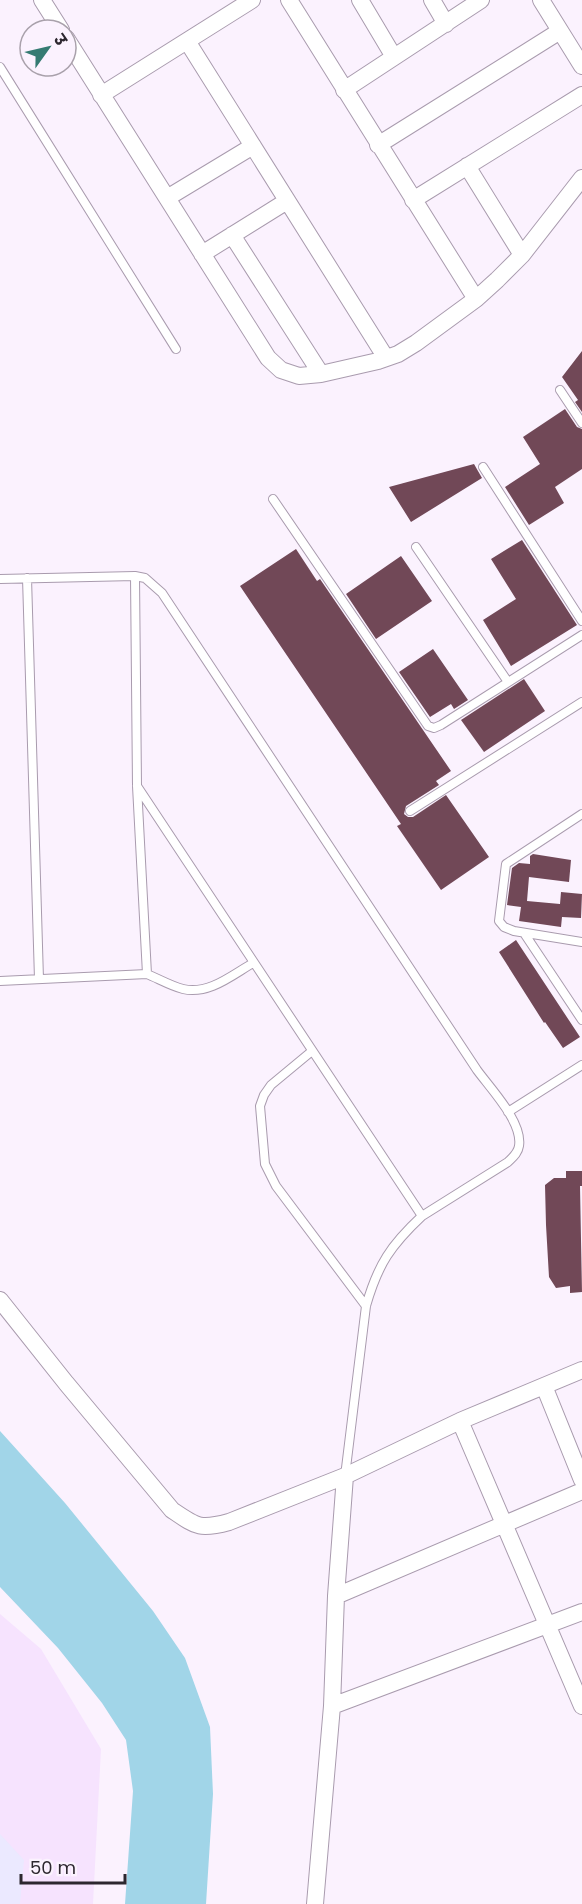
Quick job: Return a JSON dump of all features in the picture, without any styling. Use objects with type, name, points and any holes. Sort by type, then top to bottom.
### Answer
[{"type":"street","points":[[42,0],[53,18]]},
{"type":"street","points":[[101,95],[252,0]]},
{"type":"street","points":[[289,0],[476,299]]},
{"type":"street","points":[[360,0],[394,57]]},
{"type":"street","points":[[432,0],[446,24]]},
{"type":"street","points":[[344,90],[481,0]]},
{"type":"street","points":[[541,0],[582,66]]},
{"type":"street","points":[[378,145],[560,31]]},
{"type":"street","points":[[187,41],[386,358]]},
{"type":"street","points":[[78,58],[268,358],[281,370],[299,376],[321,374],[386,358],[416,343],[476,299],[522,255],[582,178]]},
{"type":"street","points":[[413,200],[582,95]]},
{"type":"street","points":[[167,198],[253,146]]},
{"type":"street","points":[[467,166],[522,255]]},
{"type":"street","points":[[202,254],[287,201]]},
{"type":"street","points":[[232,236],[321,374]]},
{"type":"street","points":[[0,1300],[159,1496],[172,1510],[192,1524],[209,1528],[345,1476],[460,1421],[582,1370]]},
{"type":"street","points":[[544,1386],[582,1480]]},
{"type":"street","points":[[460,1421],[582,1706]]},
{"type":"street","points":[[315,1904],[332,1706],[336,1596],[345,1476]]},
{"type":"street","points":[[336,1596],[582,1491]]},
{"type":"street","points":[[332,1706],[582,1612]]},
{"type":"lane","points":[[0,68],[176,349]]},
{"type":"lane","points":[[560,390],[582,423]]},
{"type":"lane","points":[[483,468],[582,621]]},
{"type":"lane","points":[[273,499],[428,726],[434,728],[441,725],[582,634]]},
{"type":"lane","points":[[416,547],[508,682]]},
{"type":"lane","points":[[135,576],[137,786],[147,974]]},
{"type":"lane","points":[[0,579],[135,576],[146,578],[162,593],[477,1070],[508,1112],[518,1132],[519,1147],[515,1155],[508,1162],[422,1215],[386,1255],[374,1278],[366,1305],[345,1476]]},
{"type":"lane","points":[[27,578],[39,980]]},
{"type":"lane","points":[[410,811],[582,702]]},
{"type":"lane","points":[[137,786],[422,1215]]},
{"type":"lane","points":[[582,814],[506,864],[499,921],[504,927],[524,933],[582,942]]},
{"type":"lane","points":[[524,933],[582,1020]]},
{"type":"lane","points":[[0,981],[147,974],[182,988],[198,990],[210,988],[253,963]]},
{"type":"lane","points":[[312,1051],[271,1085],[264,1095],[260,1106],[265,1164],[276,1186],[366,1305]]},
{"type":"lane","points":[[508,1112],[582,1065]]},
{"type":"shaded area","points":[[0,1614],[41,1649],[101,1749],[93,1904],[0,1904]]},
{"type":"shaded area","points":[[0,1834],[24,1860],[20,1904],[0,1904]]},
{"type":"water","points":[[0,1431],[65,1503],[153,1611],[185,1658],[210,1727],[213,1794],[206,1904],[125,1904],[133,1791],[126,1740],[102,1703],[58,1648],[0,1587]]},
{"type":"building","points":[[582,351],[582,412],[575,402],[578,400],[562,377]]},
{"type":"building","points":[[565,409],[577,427],[582,429],[582,469],[555,487],[564,503],[529,525],[505,487],[540,464],[523,437]]},
{"type":"building","points":[[474,464],[482,478],[411,522],[389,487]]},
{"type":"building","points":[[522,540],[577,625],[511,666],[483,620],[516,599],[491,559]]},
{"type":"building","points":[[296,549],[317,581],[320,579],[451,771],[436,781],[439,785],[406,806],[404,814],[413,817],[446,795],[489,857],[441,890],[397,826],[401,824],[240,586]]},
{"type":"building","points":[[401,556],[432,601],[376,639],[346,594]]},
{"type":"building","points":[[433,649],[468,700],[454,709],[451,704],[430,717],[399,672]]},
{"type":"building","points":[[524,679],[545,711],[484,752],[461,720]]},
{"type":"building","points":[[533,854],[571,860],[569,882],[529,877],[527,901],[560,904],[561,892],[582,894],[581,918],[562,917],[561,927],[519,921],[521,907],[507,905],[512,868],[519,863],[530,864],[530,856]]},
{"type":"building","points":[[516,940],[580,1037],[563,1048],[544,1023],[499,952]]},
{"type":"building","points":[[566,1171],[582,1171],[582,1186],[580,1186],[582,1292],[570,1293],[570,1286],[556,1288],[549,1277],[546,1225],[545,1185],[554,1178],[566,1178]]}]
